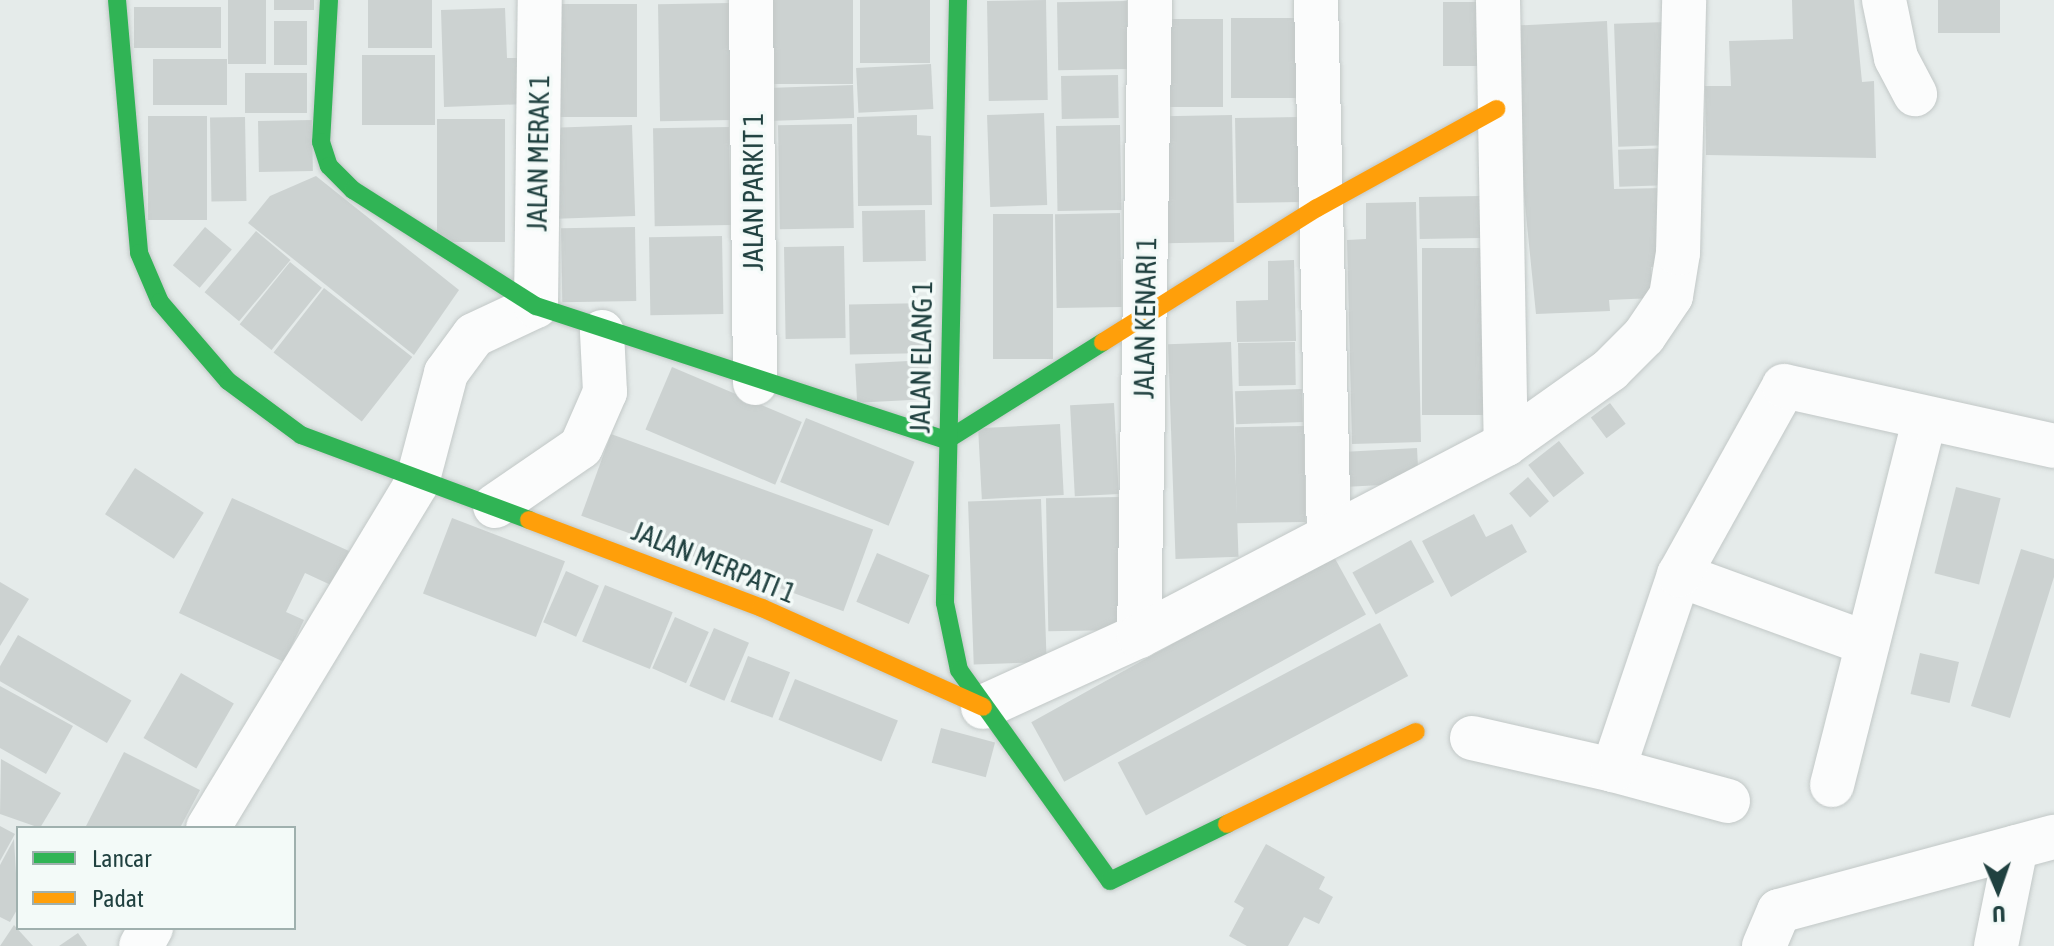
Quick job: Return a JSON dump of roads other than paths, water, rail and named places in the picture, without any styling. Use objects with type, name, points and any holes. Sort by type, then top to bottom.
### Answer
[{"type":"street","name":"JALAN MERPATI 1","points":[[117,0],[129,192],[139,253],[160,302],[228,381],[301,435],[417,483],[495,506],[762,608],[983,707]]},
{"type":"street","points":[[329,0],[321,142],[329,166],[439,249],[536,306],[602,332],[755,383],[947,440],[1145,319],[1317,208],[1496,109]]},
{"type":"street","name":"JALAN MERAK 1","points":[[536,306],[540,0]]},
{"type":"street","name":"JALAN PARKIT 1","points":[[751,0],[755,383]]},
{"type":"street","name":"JALAN ELANG 1","points":[[958,0],[947,440],[949,636],[983,707],[1110,881],[1416,732]]},
{"type":"street","name":"JALAN KENARI 1","points":[[1139,636],[1150,0]]},
{"type":"street","points":[[1316,0],[1317,208],[1329,536]]},
{"type":"street","points":[[1498,0],[1496,109],[1506,444]]},
{"type":"street","points":[[983,707],[1139,636],[1506,444],[1610,370],[1671,296],[1678,253],[1684,0]]},
{"type":"street","points":[[1884,0],[1896,58],[1915,94]]},
{"type":"street","points":[[209,826],[417,483],[437,394],[457,355],[494,321],[536,306]]},
{"type":"street","points":[[495,506],[581,447],[605,392],[602,332]]},
{"type":"street","points":[[1613,770],[1679,575],[1784,386],[1924,421],[2054,446]]},
{"type":"street","points":[[1832,785],[1863,642],[1924,421]]},
{"type":"street","points":[[1679,575],[1863,642]]},
{"type":"street","points":[[1472,738],[1613,770],[1728,801]]},
{"type":"street","points":[[1764,946],[1779,911],[2035,842]]},
{"type":"street","points":[[1996,946],[2035,842]]}]
